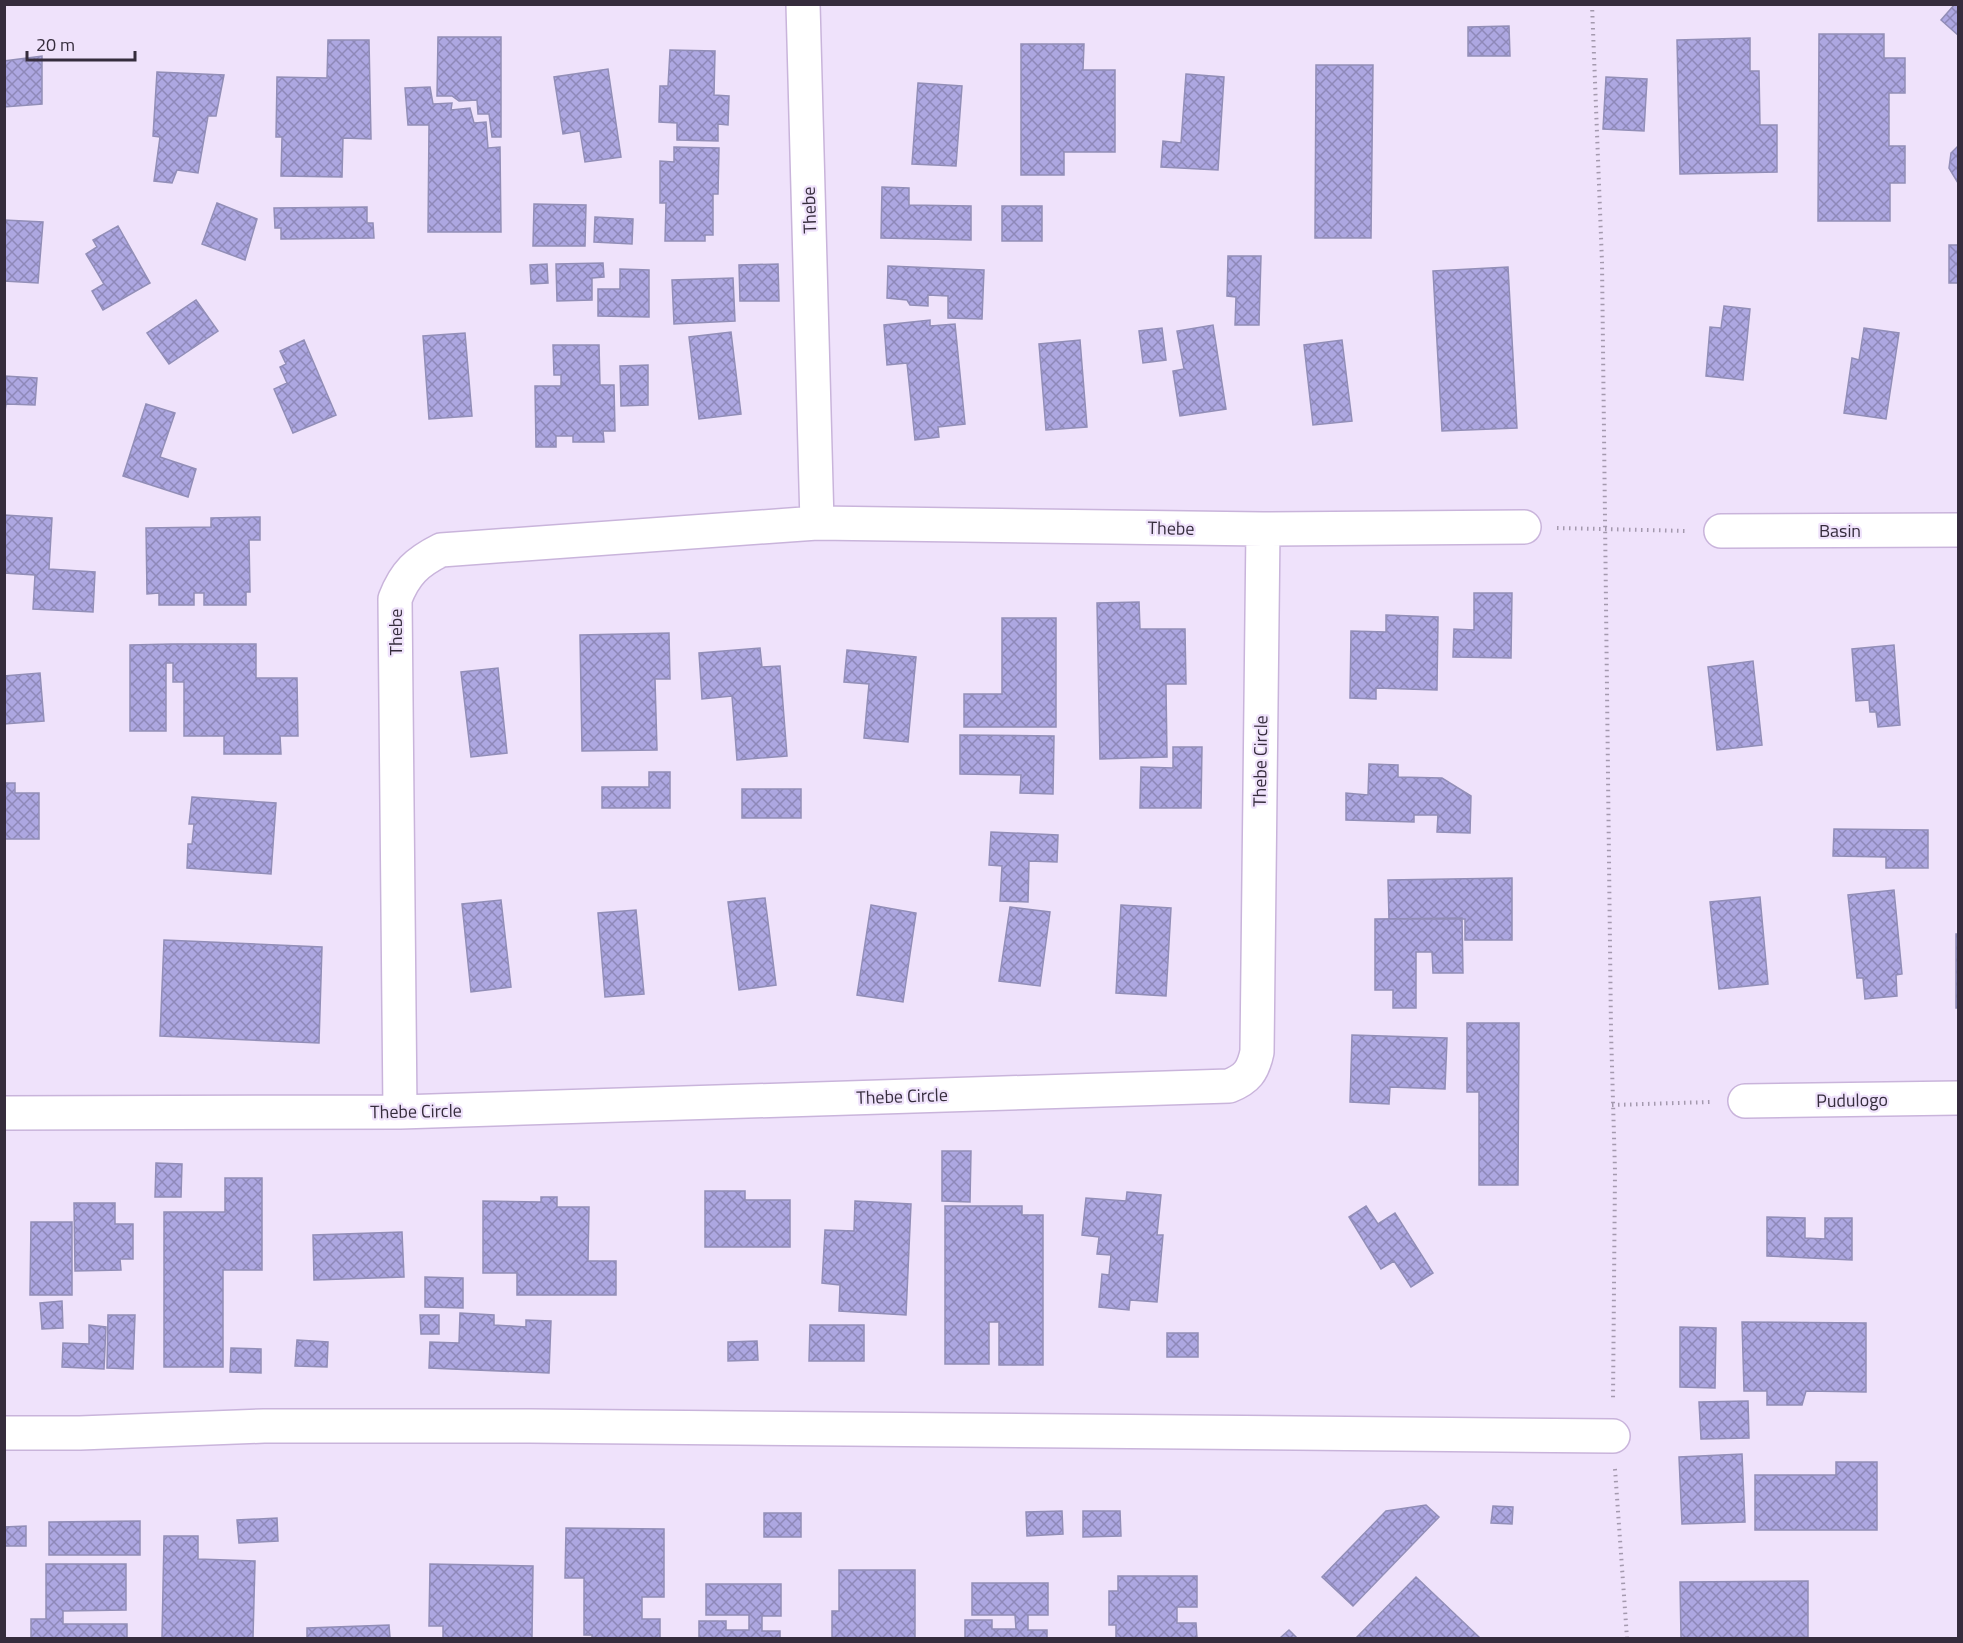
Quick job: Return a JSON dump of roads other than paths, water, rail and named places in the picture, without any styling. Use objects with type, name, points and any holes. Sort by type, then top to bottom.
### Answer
[{"type":"street","name":"Thebe","points":[[803,4],[817,523]]},
{"type":"street","name":"Thebe","points":[[400,1112],[395,599],[404,577],[420,560],[441,550],[817,523],[1263,529],[1524,527]]},
{"type":"street","name":"Thebe Circle","points":[[4,1113],[400,1112],[1229,1086],[1244,1080],[1254,1066],[1257,1052],[1263,529]]},
{"type":"street","name":"Basin","points":[[1721,531],[1959,530]]},
{"type":"street","name":"Pudulogo","points":[[1745,1101],[1959,1098]]},
{"type":"street","points":[[4,1433],[80,1433],[264,1426],[530,1426],[1613,1436]]}]
